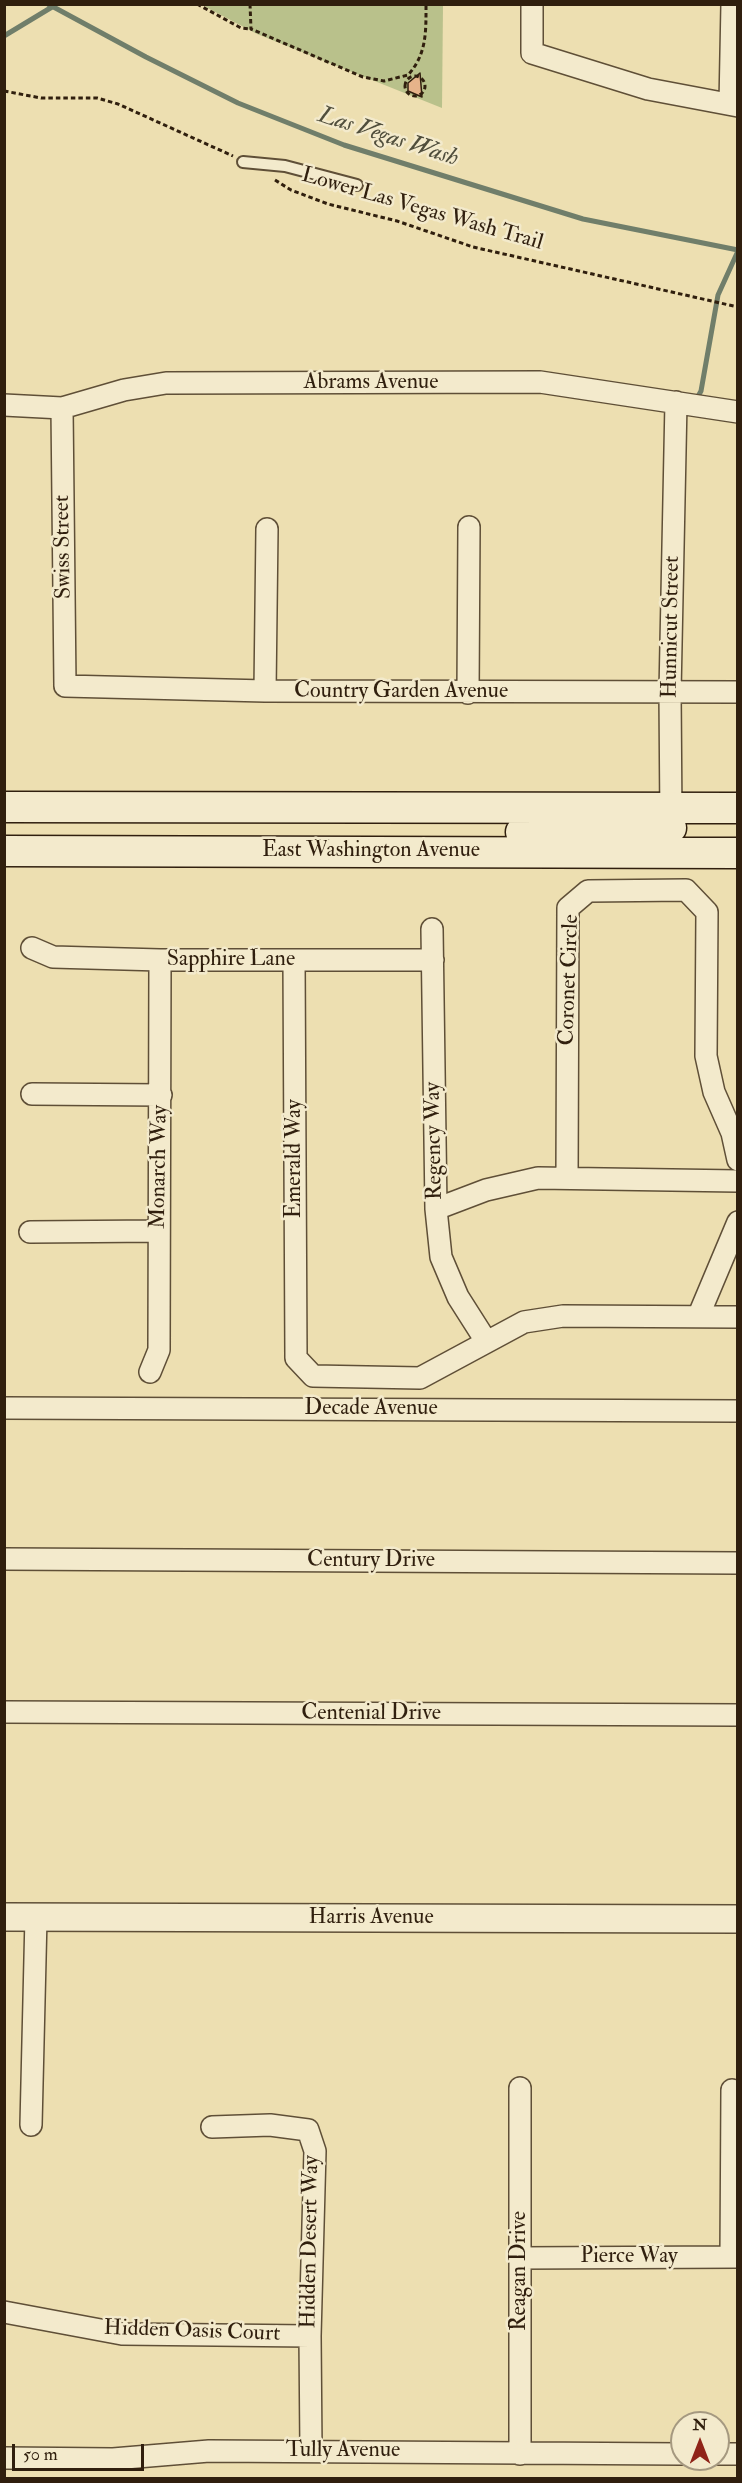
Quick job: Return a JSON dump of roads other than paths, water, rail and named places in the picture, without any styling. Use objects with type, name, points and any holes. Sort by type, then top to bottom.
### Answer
[{"type":"main road","name":"East Washington Avenue","points":[[4,807],[130,807],[671,830],[738,853]]},
{"type":"main road","points":[[4,828],[83,822],[130,807]]},
{"type":"main road","name":"East Washington Avenue","points":[[4,851],[285,851],[671,830],[738,808]]},
{"type":"street","points":[[532,4],[532,53],[648,89],[734,105],[732,4]]},
{"type":"street","name":"Abrams Avenue","points":[[4,405],[62,408],[124,390],[166,383],[540,382],[738,412]]},
{"type":"street","name":"Hunnicut Street","points":[[671,830],[670,692],[676,402]]},
{"type":"street","name":"Swiss Street","points":[[62,408],[65,686]]},
{"type":"street","points":[[468,693],[469,527]]},
{"type":"street","points":[[265,692],[267,529]]},
{"type":"street","name":"Country Garden Avenue","points":[[65,686],[265,692],[738,692]]},
{"type":"street","name":"Coronet Circle","points":[[567,1178],[568,908],[588,891],[686,890],[707,912],[706,1056],[714,1092],[735,1132],[738,1160]]},
{"type":"street","name":"Regency Way","points":[[432,929],[436,1209],[441,1257],[458,1297],[486,1341]]},
{"type":"street","name":"Sapphire Lane","points":[[32,948],[53,957],[160,960],[433,960]]},
{"type":"street","name":"Monarch Way","points":[[150,1372],[159,1350],[160,960]]},
{"type":"street","name":"Emerald Way","points":[[294,960],[296,1358],[313,1376],[420,1377],[486,1341]]},
{"type":"street","points":[[32,1094],[160,1095]]},
{"type":"street","points":[[436,1209],[486,1190],[538,1178],[738,1181]]},
{"type":"street","points":[[698,1317],[738,1222]]},
{"type":"street","points":[[30,1232],[159,1231]]},
{"type":"street","points":[[486,1341],[524,1322],[563,1317],[738,1317]]},
{"type":"street","name":"Decade Avenue","points":[[4,1408],[738,1411]]},
{"type":"street","name":"Century Drive","points":[[4,1559],[738,1563]]},
{"type":"street","name":"Centenial Drive","points":[[4,1712],[738,1715]]},
{"type":"street","name":"Harris Avenue","points":[[4,1917],[738,1919]]},
{"type":"street","points":[[31,2126],[36,1917]]},
{"type":"street","name":"Reagan Drive","points":[[520,2088],[520,2454]]},
{"type":"street","points":[[732,2090],[734,2257]]},
{"type":"street","name":"Hidden Desert Way","points":[[212,2127],[270,2125],[308,2130],[315,2151],[310,2336],[311,2450]]},
{"type":"street","name":"Pierce Way","points":[[520,2258],[734,2257]]},
{"type":"street","name":"Hidden Oasis Court","points":[[4,2312],[122,2334],[310,2336]]},
{"type":"street","name":"Tully Avenue","points":[[4,2458],[113,2458],[209,2451],[311,2450],[670,2454]]},
{"type":"lane","points":[[243,162],[285,166],[357,185]]},
{"type":"waterway","name":"Las Vegas Wash","points":[[48,4],[238,103],[344,145],[583,219],[738,250]]},
{"type":"waterway","points":[[4,36],[52,7]]},
{"type":"waterway","points":[[696,400],[701,391],[718,295],[738,251]]}]
